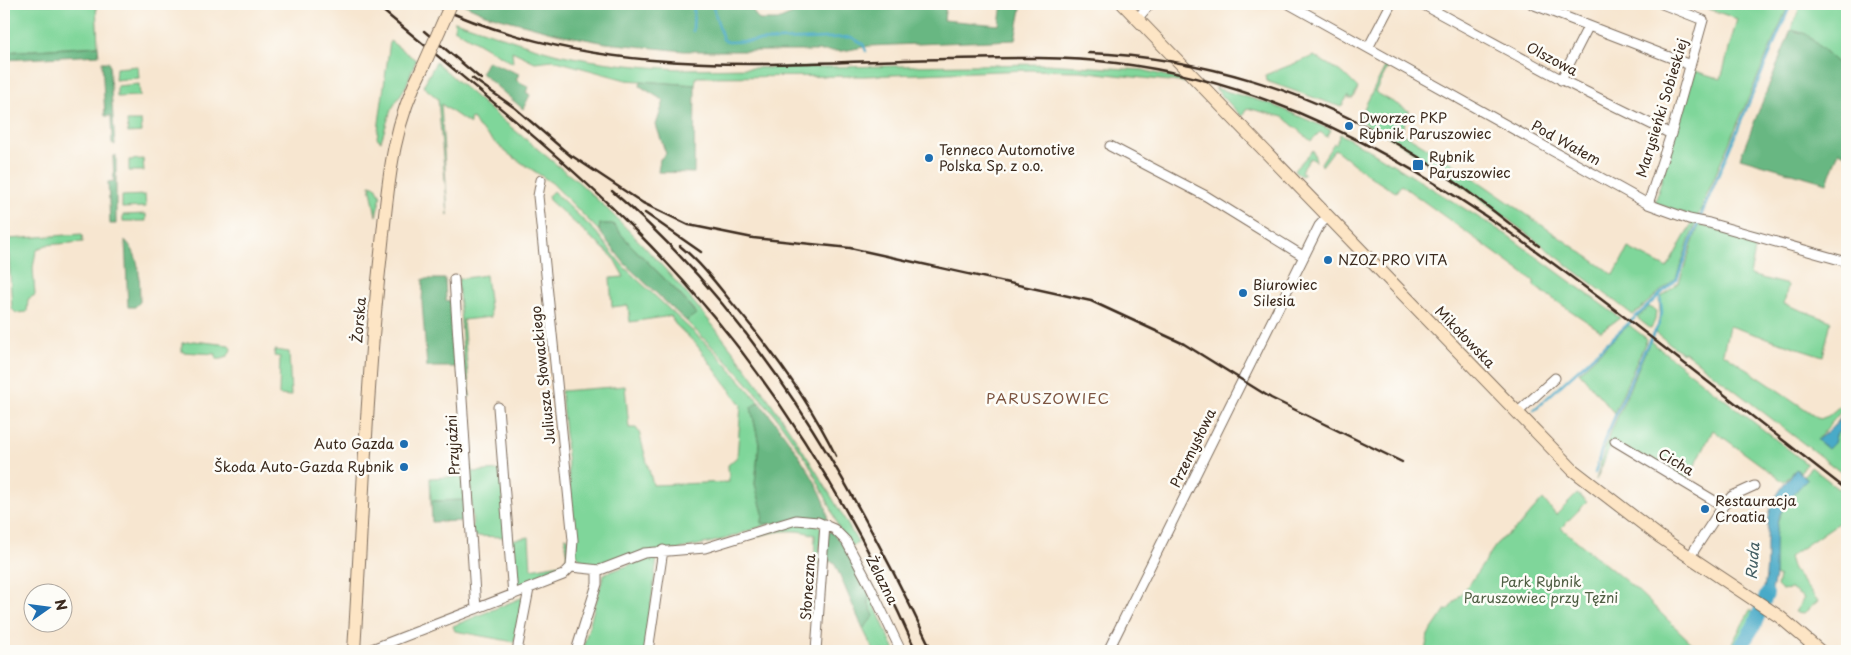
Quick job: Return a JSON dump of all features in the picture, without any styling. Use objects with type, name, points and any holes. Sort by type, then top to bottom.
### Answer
[{"type":"main road","name":"Żorska","points":[[354,651],[372,348],[388,182],[404,106],[451,4]]},
{"type":"main road","name":"Mikołowska","points":[[1123,4],[1517,413],[1588,483],[1689,558],[1773,612],[1820,651]]},
{"type":"street","points":[[1137,19],[1150,4]]},
{"type":"street","name":"Pod Wałem","points":[[1289,4],[1648,204],[1699,221],[1847,262]]},
{"type":"street","points":[[1368,48],[1390,4]]},
{"type":"street","name":"Olszowa","points":[[1422,4],[1561,80],[1671,134]]},
{"type":"street","points":[[1532,4],[1690,65]]},
{"type":"street","name":"Marysieńki Sobieskiej","points":[[1648,204],[1671,134],[1702,20],[1662,4]]},
{"type":"street","points":[[1561,80],[1588,27]]},
{"type":"street","points":[[1110,146],[1206,196],[1303,256]]},
{"type":"street","name":"Juliusza Słowackiego","points":[[541,180],[538,196],[573,540],[571,567]]},
{"type":"street","name":"Przemysłowa","points":[[1108,651],[1303,256],[1319,226],[1328,216]]},
{"type":"street","name":"Przyjaźni","points":[[454,279],[476,609]]},
{"type":"street","points":[[1517,413],[1556,378]]},
{"type":"street","points":[[498,407],[513,595]]},
{"type":"street","name":"Cicha","points":[[1615,441],[1723,506]]},
{"type":"street","points":[[1689,558],[1723,506],[1732,496],[1754,486]]},
{"type":"street","points":[[367,651],[563,575],[571,567],[596,570],[637,556],[663,550],[705,548],[796,520],[805,520],[828,526]]},
{"type":"street","name":"Słoneczna","points":[[816,651],[828,526]]},
{"type":"street","name":"Żelazna","points":[[828,526],[846,542],[870,586],[901,651]]},
{"type":"street","points":[[648,651],[663,550]]},
{"type":"street","points":[[576,651],[597,584],[596,570]]},
{"type":"street","points":[[517,651],[528,589]]},
{"type":"green space","points":[[4,4],[96,4],[98,46],[4,52]]},
{"type":"green space","points":[[463,4],[752,4],[754,13],[759,20],[778,20],[799,11],[800,4],[946,4],[944,20],[999,25],[1002,4],[1022,4],[1015,40],[869,46],[843,51],[684,51],[606,43],[564,35],[485,14]]},
{"type":"green space","points":[[1711,4],[1789,4],[1697,218],[1655,203],[1692,70],[1721,79],[1737,19],[1709,9]]},
{"type":"green space","points":[[1801,4],[1847,4],[1847,72],[1806,34],[1791,30]]},
{"type":"green space","points":[[455,21],[558,54],[650,67],[681,69],[1046,64],[1143,70],[1187,83],[1080,71],[1029,70],[864,76],[696,77],[695,85],[626,80],[553,60],[535,62],[512,51],[513,63],[454,29]]},
{"type":"green space","points":[[1791,30],[1806,34],[1847,72],[1847,155],[1839,151],[1827,183],[1740,158]]},
{"type":"green space","points":[[390,41],[416,60],[406,86],[391,110],[381,141],[377,138]]},
{"type":"green space","points":[[98,46],[99,55],[4,60],[4,52]]},
{"type":"green space","points":[[1314,56],[1344,74],[1358,88],[1353,98],[1348,98],[1348,96],[1341,107],[1266,81],[1265,75]]},
{"type":"green space","points":[[488,61],[519,74],[516,80],[529,87],[526,92],[530,95],[523,109],[481,73]]},
{"type":"green space","points":[[102,62],[109,62],[115,145],[112,143],[111,116],[105,116]]},
{"type":"green space","points":[[436,62],[493,112],[582,185],[665,269],[736,355],[769,400],[801,447],[858,543],[852,546],[838,527],[831,508],[808,462],[774,414],[735,369],[686,321],[696,313],[676,290],[613,224],[600,224],[599,231],[552,183],[507,153],[478,127],[473,118],[470,119],[470,124],[441,104],[448,215],[438,99],[423,86]]},
{"type":"green space","points":[[1387,63],[1389,65],[1375,92],[1409,111],[1401,132],[1452,163],[1614,275],[1628,248],[1667,268],[1692,223],[1695,224],[1676,278],[1633,315],[1476,195],[1400,143],[1358,120]]},
{"type":"green space","points":[[138,66],[139,78],[115,80],[116,68]]},
{"type":"green space","points":[[641,81],[695,85],[694,173],[658,172],[660,159],[666,154],[656,125],[664,101],[640,86]]},
{"type":"green space","points":[[139,84],[140,96],[117,97],[117,86]]},
{"type":"green space","points":[[1215,88],[1271,104],[1331,130],[1327,137],[1320,132],[1311,141],[1283,117],[1247,108],[1242,117]]},
{"type":"green space","points":[[127,121],[141,121],[142,132],[128,133]]},
{"type":"green space","points":[[1340,134],[1373,152],[1507,235],[1620,318],[1601,331],[1534,286],[1534,281],[1401,185],[1396,192],[1388,188],[1335,149],[1322,166],[1321,163],[1334,143],[1336,144]]},
{"type":"green space","points":[[1313,150],[1316,161],[1310,158],[1301,171],[1305,174],[1301,176],[1294,170]]},
{"type":"green space","points":[[116,155],[116,224],[110,224],[108,182],[114,181],[113,157]]},
{"type":"green space","points":[[143,159],[144,171],[129,171],[129,160]]},
{"type":"green space","points":[[370,185],[376,187],[381,196],[376,216]]},
{"type":"green space","points":[[553,191],[595,231],[623,266],[717,354],[759,402],[751,407],[759,444],[755,484],[763,513],[762,523],[769,524],[722,540],[601,566],[586,563],[578,556],[576,552],[561,391],[625,386],[629,428],[636,428],[639,432],[653,485],[729,482],[728,465],[737,457],[741,405],[696,344],[675,324],[671,316],[630,322],[628,305],[612,307],[610,278],[624,277],[613,257],[549,200],[548,196]]},
{"type":"green space","points":[[145,195],[146,207],[122,208],[122,196]]},
{"type":"green space","points":[[146,214],[146,221],[123,221],[123,215]]},
{"type":"green space","points":[[600,224],[613,224],[696,314],[686,321],[625,264],[599,231]]},
{"type":"green space","points":[[1699,225],[1757,240],[1750,275],[1788,285],[1784,304],[1831,321],[1823,356],[1729,326],[1723,353],[1820,419],[1828,416],[1841,405],[1844,408],[1817,440],[1834,443],[1836,435],[1847,422],[1847,477],[1685,352],[1682,353],[1656,333],[1660,313],[1659,299],[1679,282]]},
{"type":"green space","points":[[82,234],[83,242],[46,245],[36,251],[33,268],[35,295],[28,299],[27,312],[16,313],[12,309],[8,239]]},
{"type":"green space","points":[[125,240],[137,261],[140,302],[135,307],[128,307]]},
{"type":"green space","points":[[486,275],[491,317],[463,320],[470,397],[466,397],[458,279]]},
{"type":"green space","points":[[423,279],[445,279],[446,300],[455,304],[460,367],[427,367],[422,303]]},
{"type":"green space","points":[[1649,307],[1656,310],[1655,320],[1651,329],[1637,318]]},
{"type":"green space","points":[[1629,325],[1647,339],[1614,413],[1579,372]]},
{"type":"green space","points":[[194,341],[229,345],[231,349],[227,356],[219,359],[216,359],[216,354],[182,352],[182,343]]},
{"type":"green space","points":[[1650,341],[1807,464],[1800,472],[1796,469],[1784,482],[1713,430],[1687,481],[1612,443],[1596,480],[1607,441]]},
{"type":"green space","points":[[275,350],[289,352],[291,396],[279,395],[280,357],[274,356]]},
{"type":"green space","points":[[759,402],[789,441],[812,477],[821,494],[827,520],[817,518],[769,524],[762,523],[763,513],[755,484],[759,444],[751,407]]},
{"type":"green space","points":[[468,430],[472,472],[501,470],[506,537],[473,536]]},
{"type":"green space","points":[[1811,467],[1847,495],[1847,530],[1838,523],[1789,557],[1793,570],[1818,601],[1804,613],[1795,612],[1804,598],[1791,589],[1781,590],[1777,586],[1779,577],[1775,575],[1774,545],[1775,533],[1782,512],[1788,501],[1808,479],[1804,475]]},
{"type":"green space","points":[[467,476],[468,500],[431,501],[430,478]]},
{"type":"green space","name":"Park Rybnik Paruszowiec przy Tężni","points":[[1577,494],[1587,502],[1561,528],[1638,591],[1700,651],[1425,651],[1428,635],[1446,609],[1447,611],[1471,582],[1498,542],[1519,526],[1543,499],[1556,515]]},
{"type":"green space","points":[[468,500],[468,521],[432,522],[431,501]]},
{"type":"green space","points":[[802,522],[818,525],[821,528],[819,568],[814,568],[815,535],[804,532],[783,531],[773,532],[732,545],[731,543]]},
{"type":"green space","points":[[831,531],[841,542],[869,593],[868,602],[874,616],[863,629],[834,562],[826,561],[828,533]]},
{"type":"green space","points":[[529,537],[531,569],[566,563],[565,537],[568,538],[569,559],[565,566],[559,570],[515,588],[510,540]]},
{"type":"green space","points":[[655,556],[657,558],[645,651],[582,651],[604,574]]},
{"type":"green space","points":[[869,593],[895,651],[874,651],[863,629],[874,616],[868,602]]},
{"type":"green space","points":[[521,598],[525,600],[514,642],[455,631],[453,626]]},
{"type":"green space","points":[[1750,610],[1756,615],[1734,651],[1728,651]]},
{"type":"water","points":[[1847,409],[1847,422],[1836,435],[1834,443],[1828,449],[1817,440],[1835,425]]},
{"type":"water","points":[[1796,469],[1808,479],[1787,502],[1781,512],[1776,532],[1775,577],[1768,604],[1761,598],[1767,567],[1769,516],[1776,497]]},
{"type":"water","points":[[1756,615],[1763,620],[1745,651],[1734,651]]},
{"type":"waterway","points":[[693,31],[694,4]]},
{"type":"waterway","points":[[712,4],[723,39],[728,42],[851,37],[863,44],[866,51]]},
{"type":"waterway","points":[[1700,218],[1791,4]]},
{"type":"waterway","points":[[1534,410],[1677,279],[1698,223]]},
{"type":"waterway","points":[[1595,473],[1604,441],[1644,351],[1658,326],[1662,313],[1660,296]]},
{"type":"waterway","name":"Ruda","points":[[1738,651],[1754,626],[1767,594]]},
{"type":"railway","points":[[375,4],[572,170],[634,229],[678,275],[720,324],[759,374],[829,480],[860,536],[916,651]]},
{"type":"railway","points":[[431,4],[494,29],[557,46],[620,57],[748,64],[988,58],[1073,59],[1116,63],[1190,76],[1262,98],[1330,127],[1397,161],[1461,200],[1524,242],[1644,332],[1847,490]]},
{"type":"railway","points":[[424,31],[481,79]]},
{"type":"railway","points":[[1088,53],[1130,56],[1213,70],[1294,94],[1371,129],[1407,150],[1458,184],[1539,246]]},
{"type":"railway","points":[[472,78],[515,108],[572,157]]},
{"type":"railway","points":[[566,152],[643,203],[689,225],[753,238],[850,248],[1091,301],[1184,344],[1271,398],[1402,462]]},
{"type":"railway","points":[[612,191],[664,239],[711,291],[755,346],[796,404],[834,464],[868,525],[932,651]]},
{"type":"railway","points":[[645,213],[701,252]]},
{"type":"railway","points":[[680,246],[708,273],[775,357],[802,395],[836,456]]},
{"type":"place","name":"Dworzec PKP Rybnik Paruszowiec","points":[[1349,126]]},
{"type":"place","name":"Tenneco Automotive Polska Sp. z o.o.","points":[[929,158]]},
{"type":"place","name":"Rybnik Paruszowiec","points":[[1418,165]]},
{"type":"place","name":"NZOZ PRO VITA","points":[[1328,260]]},
{"type":"place","name":"Biurowiec Silesia","points":[[1243,293]]},
{"type":"place","name":"Auto Gazda","points":[[404,444]]},
{"type":"place","name":"Škoda Auto-Gazda Rybnik","points":[[404,467]]},
{"type":"place","name":"Restauracja Croatia","points":[[1705,509]]},
{"type":"district","name":"PARUSZOWIEC","points":[[1048,399]]}]
